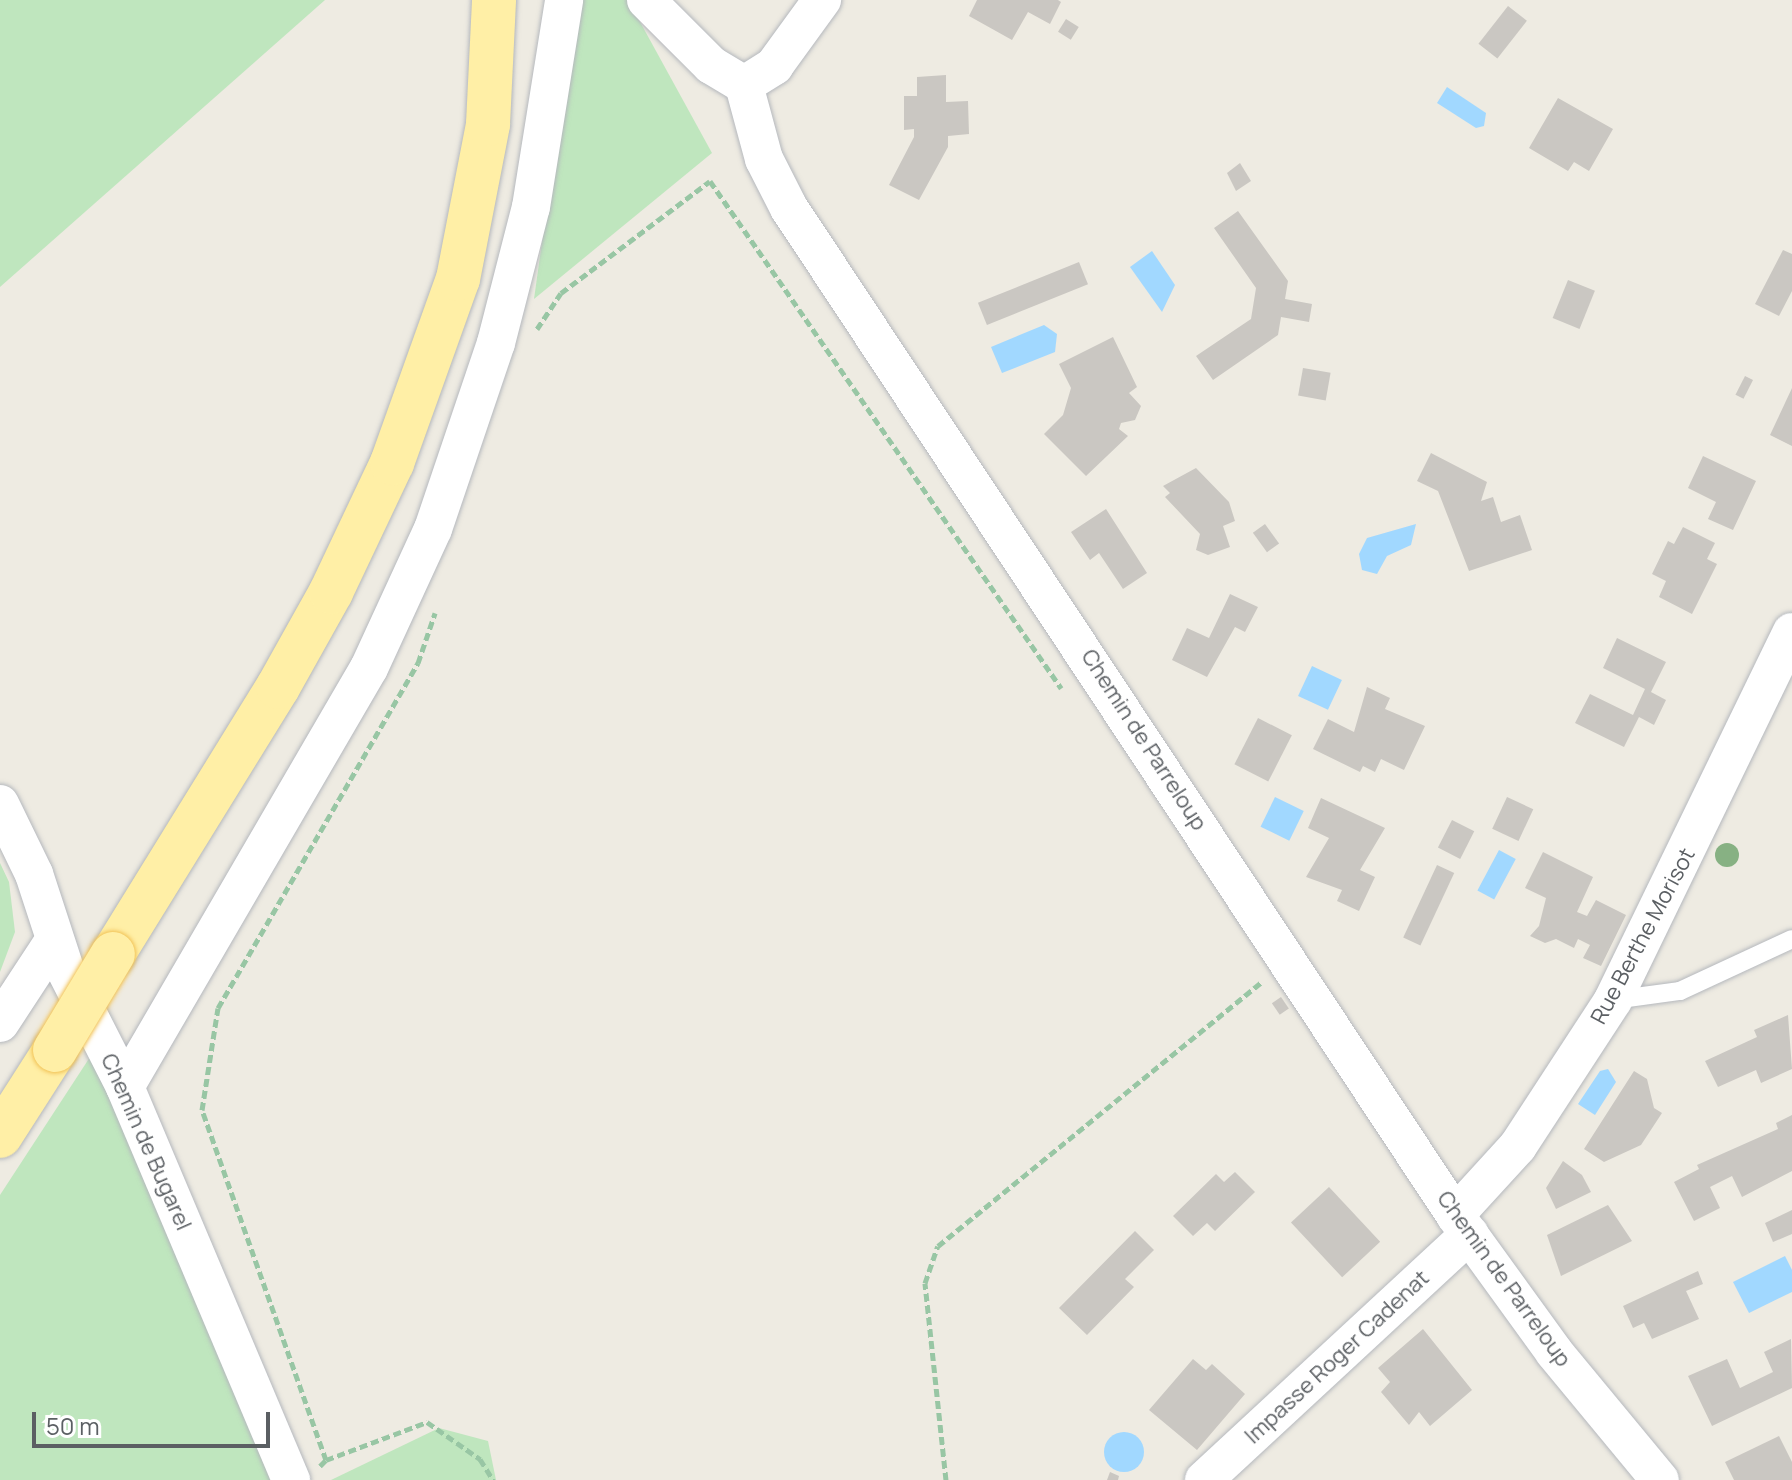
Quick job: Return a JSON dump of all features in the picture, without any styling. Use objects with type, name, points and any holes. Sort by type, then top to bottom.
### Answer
[{"type":"main road","points":[[0,1136],[278,687],[331,592],[392,463],[458,279],[488,124],[494,0]]},
{"type":"street","points":[[125,1087],[369,668],[433,529],[496,343],[531,207],[564,0]]},
{"type":"street","points":[[646,0],[711,65],[744,85],[774,66],[822,0]]},
{"type":"street","name":"Chemin de Parreloup","points":[[744,85],[764,159],[789,208],[1463,1224],[1554,1352],[1660,1480]]},
{"type":"street","name":"Rue Berthe Morisot","points":[[1463,1224],[1613,1000],[1792,632]]},
{"type":"street","name":"Chemin de Bugarel","points":[[0,804],[34,874],[53,942],[125,1087],[303,1475]]},
{"type":"street","points":[[0,1023],[53,942]]},
{"type":"street","name":"Impasse Roger Cadenat","points":[[1204,1480],[1463,1224]]},
{"type":"lane","points":[[1613,1000],[1680,991],[1792,939]]},
{"type":"path","points":[[532,337],[561,293],[710,181],[1064,692]]},
{"type":"path","points":[[326,1460],[202,1110],[218,1008],[418,663],[439,604]]},
{"type":"path","points":[[946,1480],[925,1283],[938,1246],[1264,981],[1255,967]]},
{"type":"path","points":[[303,1475],[326,1460],[427,1422],[480,1459],[493,1480]]},
{"type":"green space","points":[[0,0],[325,0],[0,287]]},
{"type":"green space","points":[[576,0],[628,0],[712,153],[534,299]]},
{"type":"green space","points":[[0,863],[9,882],[15,932],[0,972]]},
{"type":"green space","points":[[92,1054],[282,1480],[0,1480],[0,1195]]},
{"type":"green space","points":[[439,1428],[488,1441],[496,1480],[331,1480]]},
{"type":"water","points":[[1447,87],[1486,113],[1484,126],[1476,128],[1437,103]]},
{"type":"water","points":[[1152,251],[1175,285],[1162,312],[1130,267]]},
{"type":"water","points":[[1044,325],[1057,334],[1055,352],[1002,373],[991,347]]},
{"type":"water","points":[[1416,524],[1411,545],[1387,556],[1377,574],[1362,570],[1359,554],[1367,538]]},
{"type":"water","points":[[1312,666],[1342,680],[1328,710],[1298,696]]},
{"type":"water","points":[[1275,797],[1304,811],[1289,841],[1261,827]]},
{"type":"water","points":[[1499,850],[1516,859],[1494,900],[1477,891]]},
{"type":"water","points":[[1608,1069],[1616,1082],[1595,1115],[1578,1104],[1600,1071]]},
{"type":"water","points":[[1785,1256],[1792,1270],[1792,1292],[1749,1313],[1733,1282]]},
{"type":"water","points":[[1124,1432],[1138,1438],[1144,1452],[1138,1466],[1124,1472],[1110,1466],[1104,1452],[1110,1438]]},
{"type":"building","points":[[977,0],[1061,2],[1050,24],[1028,12],[1012,40],[969,16]]},
{"type":"building","points":[[1508,6],[1527,21],[1497,59],[1478,44]]},
{"type":"building","points":[[1066,19],[1079,27],[1071,40],[1058,32]]},
{"type":"building","points":[[946,75],[946,102],[968,101],[969,134],[948,136],[948,147],[919,200],[889,185],[914,137],[914,129],[904,130],[904,96],[917,96],[917,77]]},
{"type":"building","points":[[1558,98],[1613,129],[1589,171],[1574,162],[1568,171],[1529,148]]},
{"type":"building","points":[[1240,163],[1251,181],[1236,191],[1227,173]]},
{"type":"building","points":[[1238,211],[1288,281],[1285,299],[1312,304],[1309,322],[1281,317],[1278,335],[1213,380],[1196,356],[1251,319],[1256,288],[1214,228]]},
{"type":"building","points":[[1783,250],[1792,254],[1792,291],[1779,316],[1755,304]]},
{"type":"building","points":[[1079,262],[1088,284],[987,325],[978,303]]},
{"type":"building","points":[[1568,280],[1595,291],[1580,329],[1553,318]]},
{"type":"building","points":[[1113,337],[1137,387],[1129,393],[1141,406],[1135,420],[1121,423],[1119,429],[1128,436],[1086,476],[1044,434],[1063,415],[1071,388],[1059,364]]},
{"type":"building","points":[[1303,368],[1331,373],[1326,400],[1298,396]]},
{"type":"building","points":[[1745,376],[1753,380],[1743,399],[1735,395]]},
{"type":"building","points":[[1792,388],[1792,446],[1770,435]]},
{"type":"building","points":[[1431,453],[1487,482],[1481,501],[1493,497],[1501,522],[1520,515],[1532,550],[1469,571],[1438,491],[1417,481]]},
{"type":"building","points":[[1703,456],[1756,481],[1733,530],[1708,519],[1716,502],[1688,488]]},
{"type":"building","points":[[1196,468],[1229,502],[1235,521],[1223,526],[1230,547],[1208,555],[1196,550],[1200,534],[1165,497],[1170,493],[1163,486]]},
{"type":"building","points":[[1106,509],[1147,573],[1123,589],[1099,553],[1090,560],[1071,532]]},
{"type":"building","points":[[1265,524],[1279,543],[1267,552],[1253,533]]},
{"type":"building","points":[[1683,527],[1715,543],[1707,559],[1717,564],[1692,614],[1659,597],[1666,581],[1652,574],[1668,541],[1674,544]]},
{"type":"building","points":[[1230,594],[1258,607],[1245,632],[1235,627],[1207,677],[1172,660],[1187,628],[1209,638]]},
{"type":"building","points":[[1617,638],[1666,662],[1651,692],[1666,700],[1654,725],[1639,717],[1624,747],[1575,723],[1590,694],[1633,715],[1645,689],[1603,668]]},
{"type":"building","points":[[1367,687],[1390,698],[1385,709],[1425,726],[1404,770],[1381,759],[1375,772],[1363,766],[1360,772],[1313,749],[1328,719],[1354,732]]},
{"type":"building","points":[[1258,718],[1292,735],[1268,782],[1234,764]]},
{"type":"building","points":[[1507,797],[1533,809],[1518,841],[1492,829]]},
{"type":"building","points":[[1321,798],[1385,828],[1360,870],[1375,877],[1359,911],[1337,901],[1342,890],[1306,877],[1329,838],[1308,828]]},
{"type":"building","points":[[1452,820],[1474,831],[1460,859],[1438,848]]},
{"type":"building","points":[[1543,852],[1593,877],[1577,912],[1587,916],[1596,900],[1626,915],[1601,966],[1583,958],[1590,945],[1578,939],[1574,948],[1556,939],[1545,943],[1530,936],[1539,926],[1546,898],[1525,888]]},
{"type":"building","points":[[1437,865],[1454,873],[1420,946],[1403,938]]},
{"type":"building","points":[[1281,997],[1289,1009],[1280,1015],[1272,1003]]},
{"type":"building","points":[[1788,1015],[1792,1069],[1761,1083],[1756,1070],[1718,1087],[1705,1061],[1757,1037],[1754,1030]]},
{"type":"building","points":[[1634,1071],[1647,1079],[1654,1108],[1662,1113],[1641,1145],[1604,1162],[1584,1149]]},
{"type":"building","points":[[1792,1115],[1792,1171],[1742,1197],[1732,1176],[1710,1187],[1720,1208],[1694,1221],[1674,1182],[1699,1169],[1697,1165],[1778,1129],[1776,1123]]},
{"type":"building","points":[[1563,1161],[1582,1175],[1591,1192],[1556,1209],[1546,1188]]},
{"type":"building","points":[[1235,1172],[1255,1192],[1215,1231],[1207,1223],[1193,1236],[1173,1216],[1216,1174],[1224,1182]]},
{"type":"building","points":[[1329,1187],[1380,1242],[1342,1277],[1291,1222]]},
{"type":"building","points":[[1608,1205],[1632,1241],[1561,1276],[1547,1235]]},
{"type":"building","points":[[1792,1210],[1792,1234],[1773,1242],[1765,1223]]},
{"type":"building","points":[[1135,1231],[1154,1250],[1125,1279],[1134,1287],[1087,1335],[1059,1308]]},
{"type":"building","points":[[1698,1271],[1703,1284],[1686,1291],[1699,1319],[1652,1339],[1644,1323],[1633,1328],[1623,1306]]},
{"type":"building","points":[[1423,1329],[1472,1390],[1430,1426],[1419,1412],[1409,1425],[1381,1392],[1390,1382],[1378,1368]]},
{"type":"building","points":[[1791,1339],[1792,1388],[1712,1426],[1688,1376],[1727,1359],[1740,1388],[1773,1372],[1764,1352]]},
{"type":"building","points":[[1193,1359],[1206,1370],[1212,1364],[1245,1394],[1197,1450],[1149,1410]]},
{"type":"building","points":[[1779,1436],[1792,1462],[1792,1480],[1734,1480],[1725,1462]]},
{"type":"building","points":[[1110,1472],[1119,1476],[1118,1480],[1107,1480]]}]
